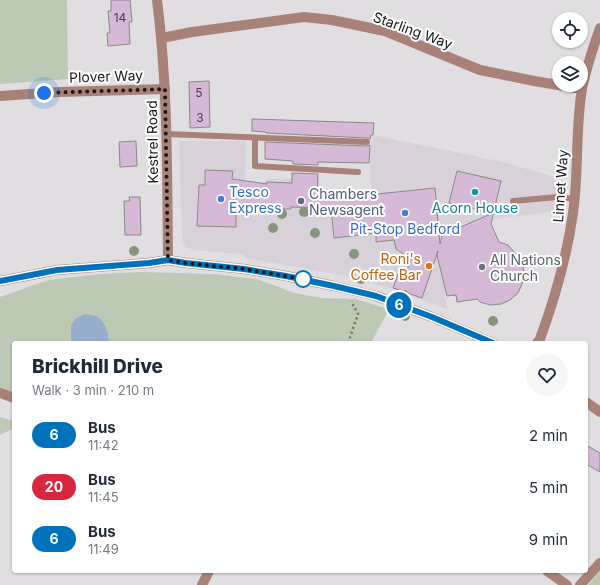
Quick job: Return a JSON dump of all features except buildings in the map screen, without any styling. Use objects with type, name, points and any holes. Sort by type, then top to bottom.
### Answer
[{"type":"street","name":"Kestrel Road","points":[[157,0],[162,38],[167,134],[168,260]]},
{"type":"street","name":"Starling Way","points":[[162,38],[192,32],[304,17],[332,20],[385,31],[480,70],[552,84]]},
{"type":"street","name":"Linnet Way","points":[[588,66],[600,28]]},
{"type":"street","name":"Plover Way","points":[[0,96],[59,92],[165,89]]},
{"type":"street","name":"Linnet Way","points":[[538,341],[553,302],[567,252],[575,199],[578,128],[582,92]]},
{"type":"street","points":[[0,281],[57,270],[149,263],[168,260],[286,276],[376,296],[432,317],[488,341]]},
{"type":"street","points":[[0,393],[12,397]]},
{"type":"street","points":[[588,403],[600,412]]},
{"type":"street","points":[[580,585],[600,562]]},
{"type":"street","points":[[202,585],[208,573]]},
{"type":"street","points":[[550,573],[567,585]]},
{"type":"lane","points":[[167,134],[367,142]]},
{"type":"lane","points":[[256,138],[255,166],[358,172]]},
{"type":"lane","points":[[513,201],[558,197],[575,199]]},
{"type":"path","points":[[349,341],[358,314],[352,303],[355,291]]},
{"type":"shaded area","points":[[373,135],[503,162],[559,178],[556,211],[438,227],[447,309],[393,289],[345,276],[246,258],[241,254],[193,250],[186,247],[182,240],[179,141],[246,141],[245,181],[266,182],[267,179],[319,178],[320,195],[371,190],[370,150]]},
{"type":"green space","points":[[0,0],[67,0],[68,79],[0,84]]},
{"type":"green space","points":[[141,272],[213,274],[257,279],[294,293],[322,298],[355,299],[389,309],[372,341],[12,341],[12,392],[0,388],[0,297],[48,280],[100,274]]},
{"type":"green space","points":[[0,417],[12,420],[12,429],[0,435]]},
{"type":"green space","points":[[600,571],[600,585],[588,585]]},
{"type":"water","points":[[85,314],[99,318],[104,324],[109,341],[71,341],[71,326],[76,318]]},
{"type":"bus line","name":"6","points":[[0,281],[57,270],[149,263],[168,260],[244,269],[286,276],[376,296],[432,317],[488,341]]},
{"type":"place","name":"Acorn House","points":[[475,192]]},
{"type":"place","name":"Tesco Express","points":[[221,199]]},
{"type":"place","name":"Chambers Newsagent","points":[[301,201]]},
{"type":"place","name":"Pit-Stop Bedford","points":[[405,213]]},
{"type":"place","name":"Roni's Coffee Bar","points":[[429,266]]},
{"type":"place","name":"All Nations Church","points":[[482,267]]},
{"type":"route","points":[[44,93],[165,89],[167,134],[168,260],[244,269],[303,279]]}]
